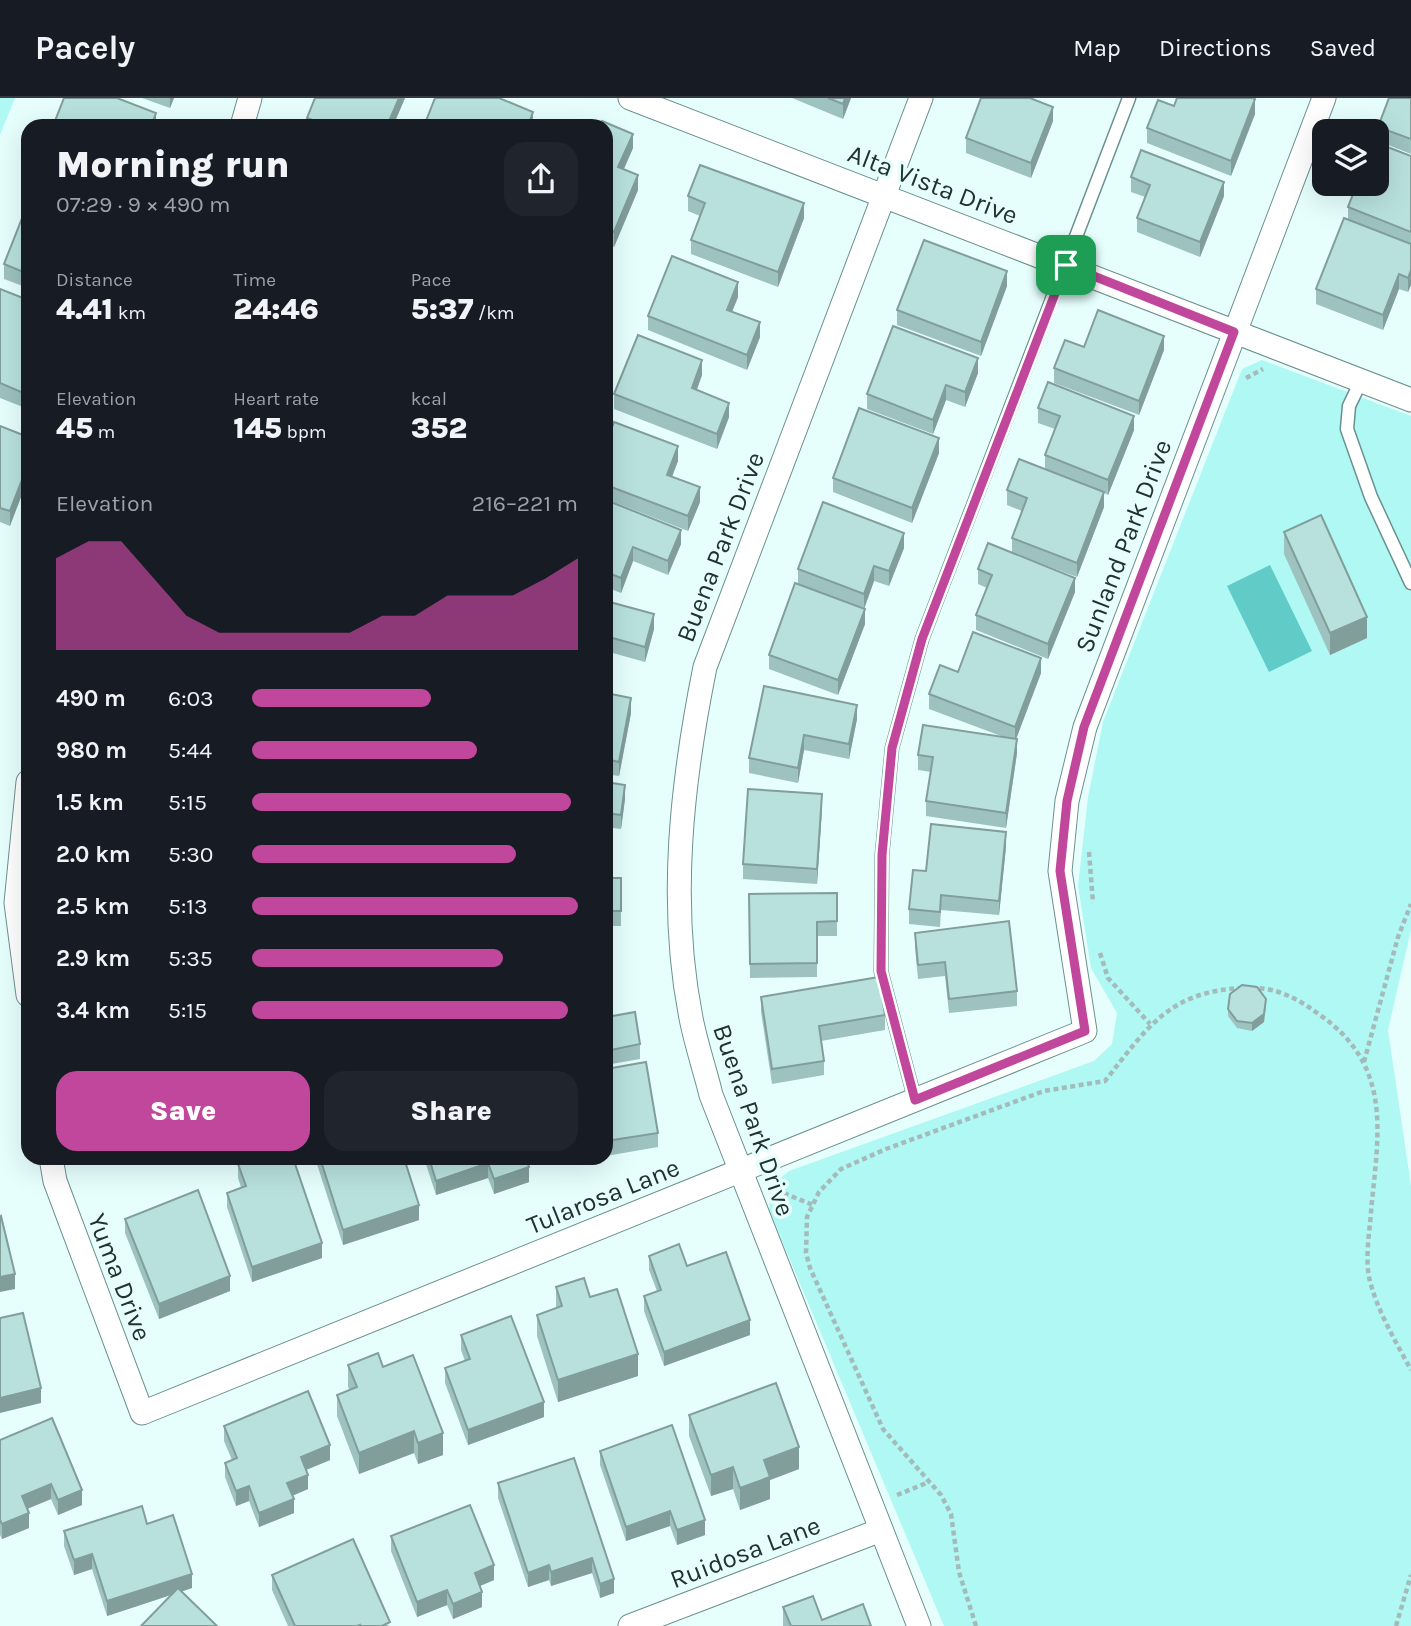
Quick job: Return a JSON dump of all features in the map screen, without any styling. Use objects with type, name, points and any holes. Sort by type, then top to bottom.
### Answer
[{"type":"street","points":[[244,119],[250,98]]},
{"type":"street","name":"Alta Vista Drive","points":[[630,98],[1411,400]]},
{"type":"street","name":"Buena Park Drive","points":[[919,1626],[711,1095],[691,1018],[680,929],[681,837],[689,746],[705,667],[920,98]]},
{"type":"street","name":"Sunland Park Drive","points":[[1085,1031],[1060,871],[1074,765],[1084,727],[1324,98]]},
{"type":"street","name":"Tularosa Lane","points":[[142,1413],[1085,1031]]},
{"type":"street","name":"Yuma Drive","points":[[52,1165],[55,1181],[142,1413]]},
{"type":"street","name":"Ruidosa Lane","points":[[630,1626],[881,1530]]},
{"type":"lane","points":[[915,1100],[881,971],[882,855],[892,748],[922,639],[1129,98]]},
{"type":"lane","points":[[1361,381],[1349,406],[1347,429],[1371,497],[1411,583]]},
{"type":"path","points":[[1242,388],[1247,376],[1264,369],[1276,373]]},
{"type":"path","points":[[1089,845],[1094,915]]},
{"type":"path","points":[[1364,1063],[1398,937],[1411,904]]},
{"type":"path","points":[[1098,940],[1108,978],[1150,1024]]},
{"type":"path","points":[[976,1626],[959,1572],[951,1514],[929,1482],[883,1429],[810,1268],[806,1254],[807,1229],[813,1205],[819,1192],[841,1168],[1044,1091],[1105,1081],[1150,1024],[1166,1012],[1215,989],[1257,988],[1293,997],[1344,1032],[1364,1063],[1373,1086],[1380,1125],[1368,1242],[1369,1277],[1411,1370]]},
{"type":"path","points":[[775,1190],[813,1205]]},
{"type":"path","points":[[897,1495],[929,1482]]},
{"type":"path","points":[[1396,1626],[1411,1575]]},
{"type":"shaded area","points":[[0,98],[15,98],[0,135]]},
{"type":"shaded area","points":[[1262,360],[1411,416],[1411,930],[1388,1030],[1411,1186],[1411,1626],[944,1626],[769,1210],[771,1186],[789,1171],[1094,1061],[1112,1044],[1117,1013],[1091,968],[1078,886],[1088,797],[1103,722],[1242,369]]},
{"type":"shaded area","points":[[1270,565],[1312,651],[1269,672],[1227,586]]},
{"type":"building","points":[[64,98],[117,98],[156,113],[154,119],[56,119]]},
{"type":"building","points":[[315,98],[399,98],[390,119],[307,118]]},
{"type":"building","points":[[435,98],[499,98],[533,112],[530,119],[427,119]]},
{"type":"building","points":[[828,98],[845,98],[843,104]]},
{"type":"building","points":[[981,98],[1030,98],[1053,107],[1031,163],[966,138]]},
{"type":"building","points":[[1177,98],[1255,99],[1231,161],[1147,128],[1158,100],[1174,106]]},
{"type":"building","points":[[1389,98],[1411,98],[1411,139],[1389,131],[1389,119],[1381,119]]},
{"type":"building","points":[[613,126],[633,134],[618,167],[638,175],[614,232]]},
{"type":"building","points":[[1389,148],[1411,156],[1411,232],[1348,207],[1352,196],[1389,196]]},
{"type":"building","points":[[1141,150],[1224,182],[1200,242],[1137,218],[1150,185],[1131,177]]},
{"type":"building","points":[[700,165],[804,203],[778,272],[691,240],[705,203],[688,196]]},
{"type":"building","points":[[1344,218],[1411,244],[1411,270],[1408,278],[1399,274],[1383,315],[1316,289]]},
{"type":"building","points":[[21,221],[21,271],[4,264]]},
{"type":"building","points":[[924,240],[1007,271],[981,342],[897,310]]},
{"type":"building","points":[[672,256],[738,282],[727,310],[760,322],[747,355],[648,316]]},
{"type":"building","points":[[0,289],[21,297],[21,392],[0,383]]},
{"type":"building","points":[[1098,310],[1164,336],[1139,401],[1054,368],[1065,340],[1084,347]]},
{"type":"building","points":[[893,326],[978,358],[965,392],[946,385],[933,420],[867,394]]},
{"type":"building","points":[[638,335],[702,360],[692,388],[729,403],[717,434],[614,394]]},
{"type":"building","points":[[1048,382],[1134,416],[1108,480],[1045,455],[1060,416],[1038,408]]},
{"type":"building","points":[[859,408],[939,438],[912,508],[833,478]]},
{"type":"building","points":[[614,422],[678,446],[667,475],[700,487],[688,516],[613,488]]},
{"type":"building","points":[[0,426],[21,434],[21,482],[10,511],[0,508]]},
{"type":"building","points":[[1019,459],[1104,492],[1077,563],[1012,538],[1027,498],[1007,490]]},
{"type":"building","points":[[823,502],[904,533],[889,571],[874,566],[864,594],[798,569]]},
{"type":"building","points":[[613,503],[681,530],[668,561],[633,547],[621,578],[613,575]]},
{"type":"building","points":[[1321,515],[1367,617],[1330,633],[1284,532]]},
{"type":"building","points":[[988,543],[1075,578],[1048,644],[976,615],[992,575],[978,569]]},
{"type":"building","points":[[795,583],[865,609],[838,680],[769,655]]},
{"type":"building","points":[[613,603],[654,614],[645,647],[613,638]]},
{"type":"building","points":[[973,632],[1041,658],[1015,727],[929,694],[940,665],[958,672]]},
{"type":"building","points":[[764,686],[857,705],[849,744],[804,735],[798,768],[749,758]]},
{"type":"building","points":[[613,694],[631,698],[619,762],[613,761]]},
{"type":"building","points":[[923,725],[1017,739],[1006,813],[926,801],[933,757],[918,755]]},
{"type":"building","points":[[613,783],[625,785],[621,815],[613,814]]},
{"type":"building","points":[[748,789],[822,794],[817,869],[743,864]]},
{"type":"building","points":[[931,824],[1006,832],[999,901],[941,895],[940,912],[909,909],[913,870],[926,871]]},
{"type":"building","points":[[613,878],[621,878],[621,911],[613,911]]},
{"type":"building","points":[[837,893],[837,921],[817,922],[817,963],[750,964],[749,894]]},
{"type":"building","points":[[1009,921],[1017,991],[949,999],[945,962],[918,965],[915,933]]},
{"type":"building","points":[[879,977],[885,1015],[819,1026],[824,1061],[772,1069],[761,997]]},
{"type":"building","points":[[1242,985],[1257,987],[1266,999],[1264,1014],[1252,1023],[1237,1021],[1228,1009],[1230,994]]},
{"type":"building","points":[[635,1012],[640,1044],[613,1050],[613,1016]]},
{"type":"building","points":[[646,1062],[658,1133],[613,1140],[613,1068]]},
{"type":"building","points":[[238,1165],[295,1165],[322,1243],[252,1267],[227,1193],[246,1186]]},
{"type":"building","points":[[322,1165],[406,1165],[419,1205],[343,1230]]},
{"type":"building","points":[[431,1165],[482,1165],[436,1181]]},
{"type":"building","points":[[489,1165],[528,1165],[529,1167],[494,1179]]},
{"type":"building","points":[[198,1190],[230,1276],[159,1304],[125,1219]]},
{"type":"building","points":[[0,1217],[15,1274],[0,1277]]},
{"type":"building","points":[[679,1244],[687,1266],[726,1252],[750,1320],[664,1352],[644,1296],[661,1290],[649,1256]]},
{"type":"building","points":[[584,1278],[590,1297],[617,1289],[638,1354],[558,1380],[537,1315],[562,1306],[556,1287]]},
{"type":"building","points":[[23,1313],[41,1388],[0,1398],[0,1318]]},
{"type":"building","points":[[511,1316],[544,1402],[468,1430],[445,1368],[470,1359],[461,1335]]},
{"type":"building","points":[[378,1353],[383,1367],[413,1355],[443,1433],[418,1443],[414,1431],[359,1453],[337,1395],[357,1387],[348,1365]]},
{"type":"building","points":[[776,1383],[799,1447],[764,1460],[770,1477],[740,1488],[733,1467],[711,1475],[689,1415]]},
{"type":"building","points":[[308,1391],[330,1445],[301,1457],[308,1475],[287,1483],[294,1499],[259,1513],[249,1486],[236,1491],[225,1463],[237,1458],[224,1426]]},
{"type":"building","points":[[52,1418],[82,1490],[58,1500],[51,1484],[22,1496],[29,1513],[2,1524],[0,1440]]},
{"type":"building","points":[[672,1425],[705,1520],[677,1530],[670,1511],[626,1527],[600,1451]]},
{"type":"building","points":[[574,1458],[614,1579],[600,1584],[592,1558],[551,1572],[549,1565],[528,1573],[498,1483]]},
{"type":"building","points":[[470,1505],[494,1565],[475,1573],[482,1592],[453,1604],[447,1590],[417,1602],[391,1536]]},
{"type":"building","points":[[142,1506],[147,1524],[173,1515],[192,1574],[107,1601],[92,1554],[74,1560],[64,1531]]},
{"type":"building","points":[[353,1539],[390,1622],[382,1626],[295,1626],[272,1575]]},
{"type":"building","points":[[178,1588],[217,1626],[141,1626]]},
{"type":"building","points":[[813,1596],[822,1620],[863,1604],[871,1626],[791,1626],[783,1607]]},
{"type":"route","points":[[1066,265],[1234,332],[1084,727],[1074,765],[1067,801],[1060,871],[1085,1031],[915,1100],[881,971],[882,855],[892,748],[922,639],[1066,265]]}]
